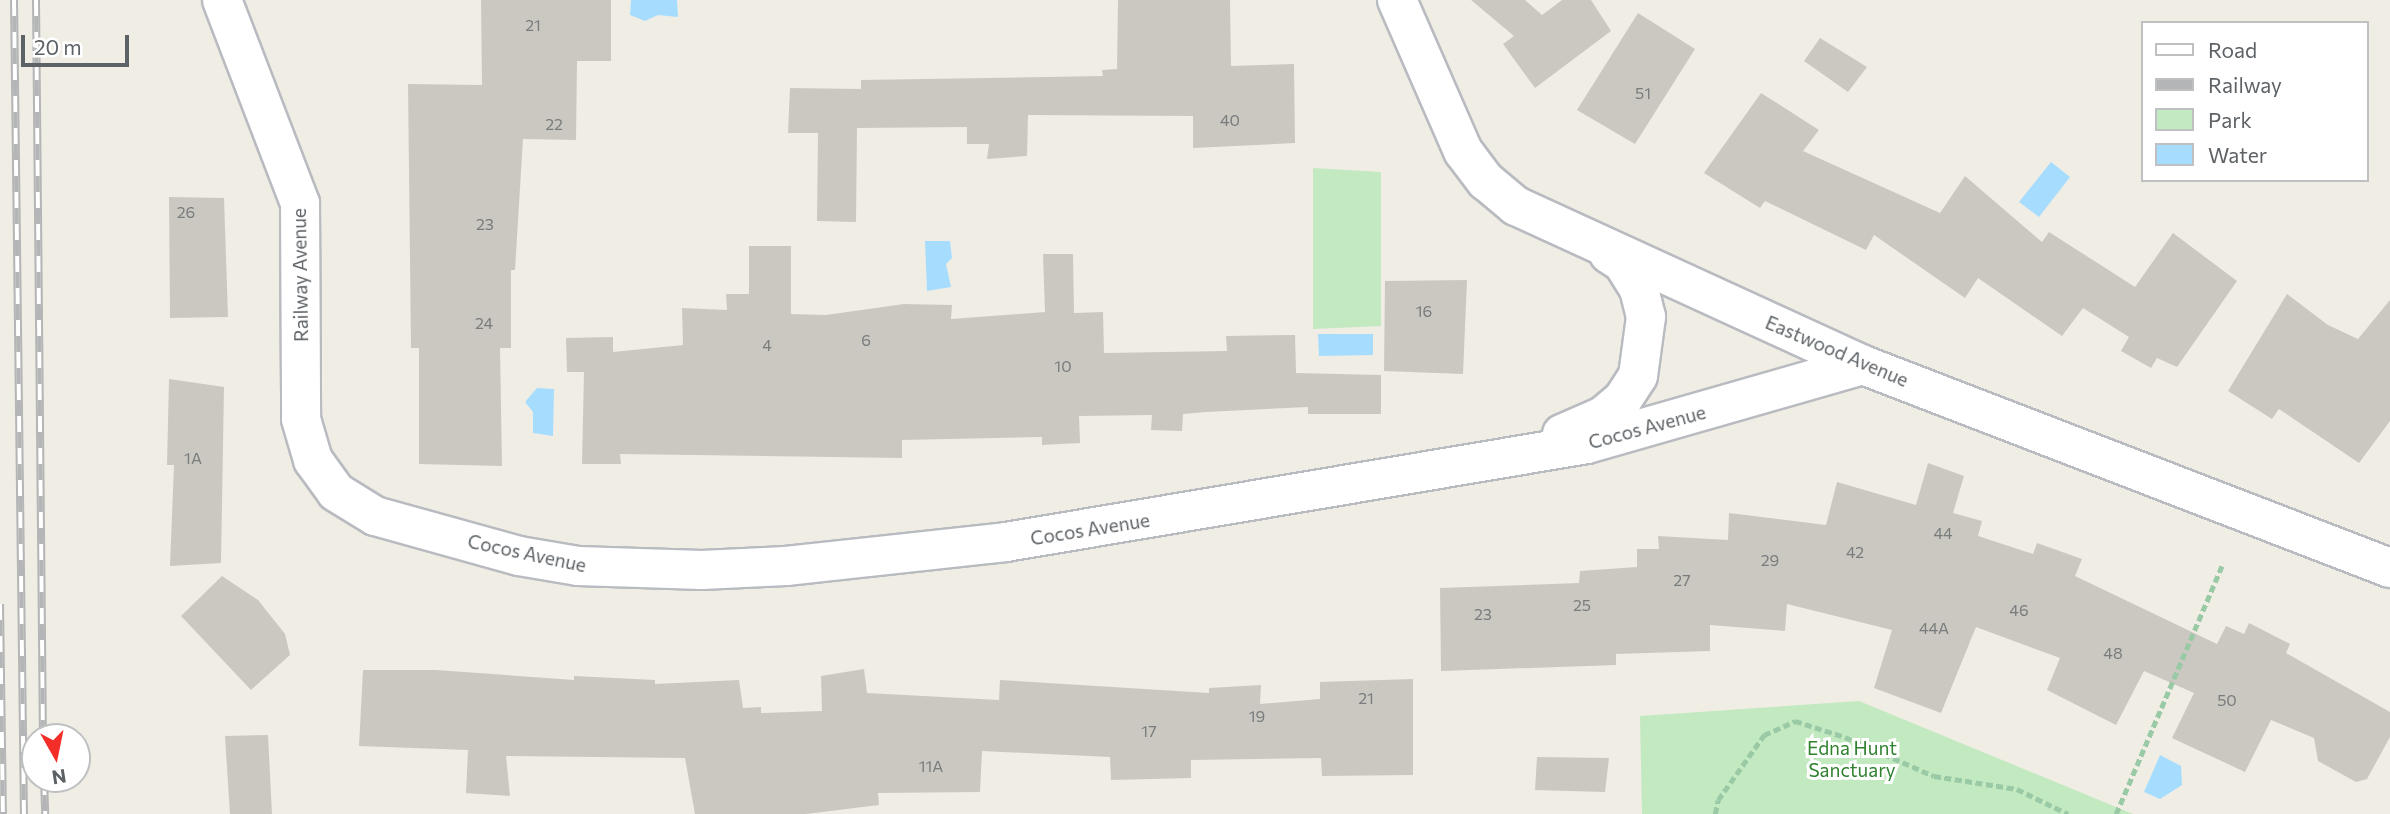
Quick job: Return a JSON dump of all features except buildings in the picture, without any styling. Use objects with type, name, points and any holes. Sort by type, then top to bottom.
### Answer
[{"type":"street","name":"Railway Avenue","points":[[222,0],[300,203],[302,419],[306,443],[321,475]]},
{"type":"street","name":"Eastwood Avenue","points":[[1397,0],[1463,151],[1486,181],[1516,206],[1863,365],[2390,568]]},
{"type":"street","points":[[1493,463],[1603,416],[1623,399],[1638,376],[1646,317],[1639,289],[1623,263],[1597,245]]},
{"type":"street","name":"Cocos Avenue","points":[[321,475],[336,492],[374,516],[519,556],[578,566],[690,570],[786,566],[1006,542],[1493,463],[1599,441],[1863,365]]},
{"type":"path","points":[[2116,814],[2223,563]]},
{"type":"path","points":[[1714,814],[1718,800],[1764,735],[1795,721],[1845,737],[1934,776],[2017,789],[2068,814]]},
{"type":"green space","points":[[1313,168],[1381,172],[1381,326],[1313,329]]},
{"type":"green space","name":"Edna Hunt Sanctuary","points":[[1859,701],[2133,814],[1642,814],[1640,716]]},
{"type":"water","points":[[631,0],[677,0],[678,17],[658,15],[645,21],[630,15]]},
{"type":"water","points":[[2051,162],[2070,177],[2039,217],[2019,202]]},
{"type":"water","points":[[925,241],[950,241],[952,258],[946,264],[951,287],[927,291]]},
{"type":"water","points":[[1318,334],[1373,334],[1373,355],[1319,356]]},
{"type":"water","points":[[537,388],[554,389],[553,436],[533,433],[533,412],[525,402]]},
{"type":"water","points":[[2160,755],[2181,766],[2182,785],[2160,799],[2144,792]]},
{"type":"railway","points":[[14,0],[24,814]]},
{"type":"railway","points":[[36,0],[43,723]]},
{"type":"railway","points":[[0,604],[3,814]]},
{"type":"railway","points":[[44,793],[45,814]]}]
